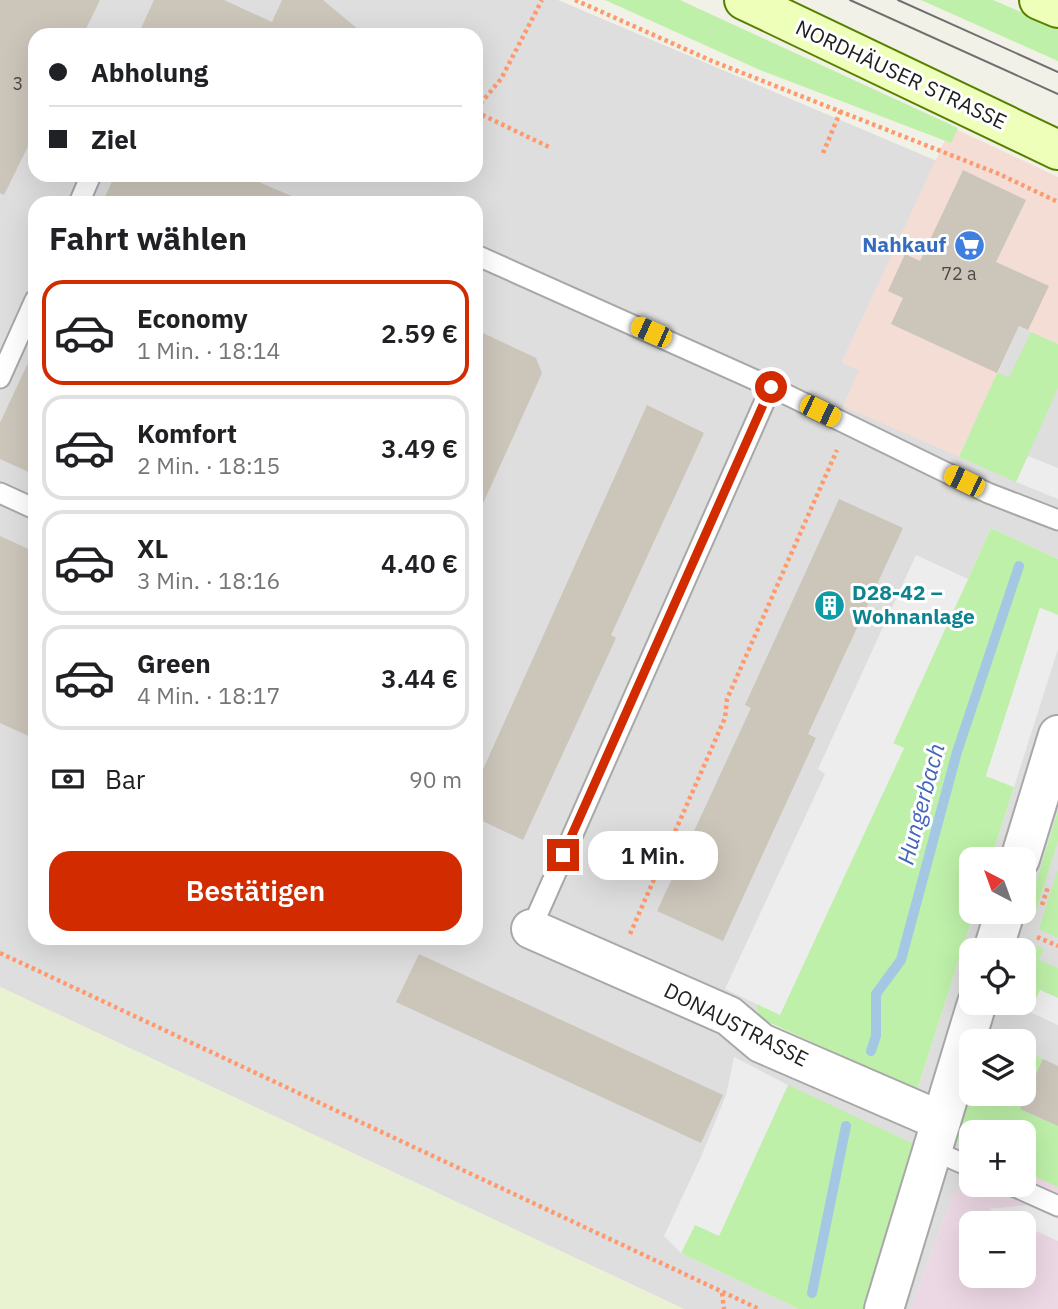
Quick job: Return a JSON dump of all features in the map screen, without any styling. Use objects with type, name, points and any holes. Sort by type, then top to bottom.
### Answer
[{"type":"main road","name":"NORDHÄUSER STRASSE","points":[[744,0],[1058,150]]},
{"type":"main road","points":[[1039,0],[1058,8]]},
{"type":"street","points":[[1024,847],[1058,735]]},
{"type":"street","points":[[1005,938],[1018,924]]},
{"type":"street","name":"DONAUSTRASSE","points":[[531,929],[729,1017],[761,1043],[937,1135]]},
{"type":"street","points":[[884,1309],[973,1015]]},
{"type":"lane","points":[[483,258],[771,387],[988,492],[1058,520]]},
{"type":"lane","points":[[0,378],[28,316]]},
{"type":"lane","points":[[531,929],[771,387]]},
{"type":"lane","points":[[0,493],[28,506]]},
{"type":"lane","points":[[937,1135],[959,1156]]},
{"type":"lane","points":[[1036,1196],[1058,1206]]},
{"type":"path","points":[[483,102],[502,79],[542,0]]},
{"type":"path","points":[[575,0],[712,61],[841,110],[1058,202]]},
{"type":"path","points":[[822,153],[841,110]]},
{"type":"path","points":[[483,114],[551,148]]},
{"type":"path","points":[[616,967],[725,718],[727,699],[834,463],[845,423]]},
{"type":"path","points":[[1021,924],[1058,946]]},
{"type":"path","points":[[0,953],[759,1309]]},
{"type":"path","points":[[722,1292],[724,1309]]},
{"type":"shaded area","points":[[0,0],[558,0],[937,161],[842,362],[859,370],[959,457],[1019,326],[1058,344],[1058,559],[991,528],[893,743],[904,748],[780,1015],[756,1003],[759,1018],[781,1031],[917,1090],[959,959],[959,1015],[1036,1015],[1036,938],[966,938],[970,924],[1036,924],[1036,911],[1058,841],[1058,1187],[1036,1177],[1036,1120],[959,1120],[959,1191],[953,1195],[911,1309],[869,1309],[719,1236],[681,1253],[799,1309],[684,1309],[0,987]]},
{"type":"shaded area","points":[[951,127],[1058,177],[1058,344],[1019,326],[959,457],[843,406],[859,370],[842,362]]},
{"type":"shaded area","points":[[1028,456],[1058,468],[1058,499],[1016,482]]},
{"type":"shaded area","points":[[916,555],[968,579],[893,743],[904,748],[780,1015],[725,989],[825,774],[818,769]]},
{"type":"shaded area","points":[[1040,608],[1058,615],[1058,649],[1014,787],[986,776]]},
{"type":"shaded area","points":[[1058,615],[1058,810],[1036,882],[1036,847],[995,847],[1014,787]]},
{"type":"shaded area","points":[[1040,990],[1058,998],[1058,1025],[1036,1015],[1036,999]]},
{"type":"shaded area","points":[[734,1057],[788,1085],[719,1236],[695,1225],[681,1253],[664,1236],[726,1095]]},
{"type":"shaded area","points":[[1036,1177],[1058,1187],[1058,1309],[911,1309],[953,1195],[959,1191],[959,1197],[1036,1197]]},
{"type":"shaded area","points":[[1027,1205],[1058,1219],[1058,1241],[1036,1231],[1036,1211],[988,1209]]},
{"type":"green space","points":[[605,0],[680,0],[958,128],[951,143],[760,70]]},
{"type":"green space","points":[[921,0],[993,0],[1058,28],[1058,61]]},
{"type":"green space","points":[[1031,332],[1058,344],[1058,388],[1016,482],[959,457],[997,373],[1009,377]]},
{"type":"green space","points":[[991,528],[1058,559],[1058,615],[1040,608],[986,776],[1014,787],[995,847],[959,847],[959,924],[970,924],[966,938],[959,938],[959,959],[917,1090],[759,1018],[756,1003],[780,1014],[904,748],[893,744]]},
{"type":"green space","points":[[1058,810],[1058,841],[1036,911],[1036,882]]},
{"type":"green space","points":[[1058,869],[1058,938],[1039,929]]},
{"type":"green space","points":[[1036,945],[1044,949],[1039,960],[1058,968],[1058,998],[1040,990],[1036,999]]},
{"type":"green space","points":[[0,987],[662,1299],[684,1309],[0,1309]]},
{"type":"green space","points":[[1036,1056],[1043,1059],[1036,1074]]},
{"type":"green space","points":[[788,1085],[916,1145],[869,1309],[799,1309],[681,1253],[695,1225],[719,1235]]},
{"type":"green space","points":[[964,1106],[1021,1106],[1020,1109],[1058,1126],[1058,1187],[1036,1177],[1036,1120],[960,1120]]},
{"type":"green space","points":[[959,1122],[959,1143],[954,1137]]},
{"type":"building","points":[[0,0],[100,0],[86,28],[28,28],[28,146],[4,195],[0,193]]},
{"type":"building","points":[[154,0],[224,0],[272,22],[282,0],[323,0],[357,28],[141,28]]},
{"type":"building","points":[[963,170],[1026,200],[996,262],[1049,286],[1028,330],[1019,326],[997,373],[891,324],[903,298],[888,291],[905,254],[920,261]]},
{"type":"building","points":[[112,182],[259,182],[292,196],[105,196]]},
{"type":"building","points":[[483,333],[536,358],[542,373],[483,504]]},
{"type":"building","points":[[28,363],[28,472],[0,459],[0,423]]},
{"type":"building","points":[[647,405],[704,433],[611,635],[616,638],[523,840],[483,821],[483,769]]},
{"type":"building","points":[[839,499],[903,528],[808,734],[816,738],[723,941],[657,911],[751,708],[745,705]]},
{"type":"building","points":[[0,536],[28,549],[28,736],[0,723]]},
{"type":"building","points":[[419,954],[723,1095],[701,1143],[396,1002]]},
{"type":"building","points":[[1043,1059],[1058,1066],[1058,1126],[1020,1109],[1021,1106],[1036,1106],[1036,1074]]},
{"type":"waterway","name":"Hungerbach","points":[[871,1051],[876,1036],[876,994],[901,960],[957,752],[1019,566]]},
{"type":"waterway","name":"Hungerbach","points":[[812,1293],[846,1126]]},
{"type":"tram line","points":[[850,0],[1058,94]]},
{"type":"tram line","points":[[898,0],[1058,72]]},
{"type":"place","name":"Nahkauf","points":[[969,245]]},
{"type":"place","name":"D28-42 – Wohnanlage","points":[[829,605]]},
{"type":"route","points":[[563,855],[771,387]]}]
